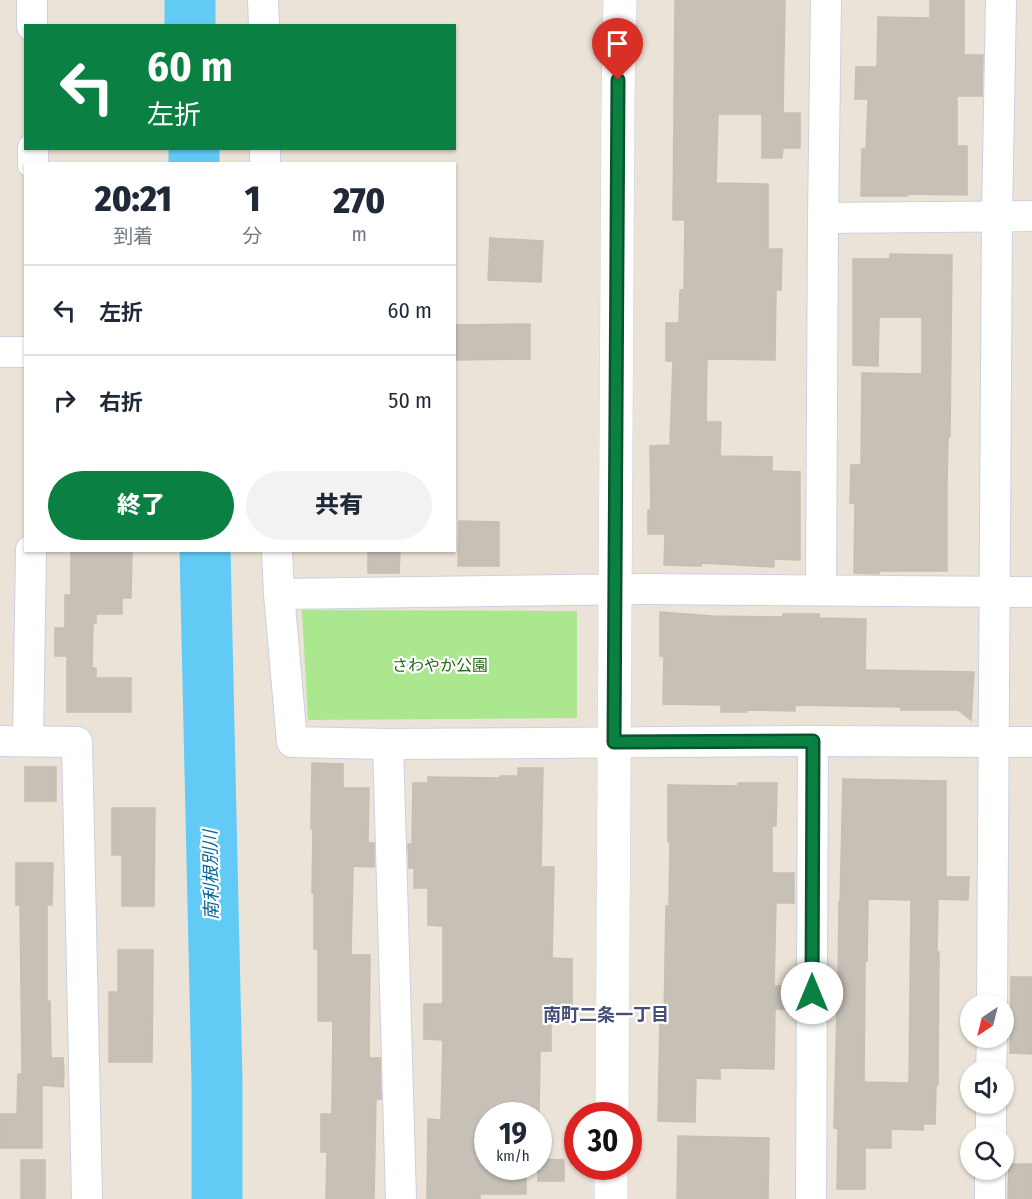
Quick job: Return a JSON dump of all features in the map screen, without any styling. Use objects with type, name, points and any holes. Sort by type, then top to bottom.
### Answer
[{"type":"street","points":[[32,0],[32,24]]},
{"type":"street","points":[[263,0],[264,24]]},
{"type":"street","points":[[612,1102],[620,0]]},
{"type":"street","points":[[821,589],[826,0]]},
{"type":"street","points":[[992,994],[997,216],[1001,0]]},
{"type":"street","points":[[824,218],[1032,216]]},
{"type":"street","points":[[0,352],[24,352]]},
{"type":"street","points":[[31,552],[14,741],[77,742],[87,1199]]},
{"type":"street","points":[[277,552],[292,742],[388,744],[1032,742]]},
{"type":"street","points":[[279,594],[615,589],[1032,592]]},
{"type":"street","points":[[811,1199],[813,741]]},
{"type":"street","points":[[388,744],[401,1199]]},
{"type":"street","points":[[611,1180],[611,1199]]},
{"type":"street","points":[[990,1180],[990,1199]]},
{"type":"green space","name":"さわやか公園","points":[[302,610],[577,611],[577,718],[308,720]]},
{"type":"building","points":[[675,0],[785,0],[783,113],[800,113],[800,148],[783,148],[782,158],[762,158],[762,114],[718,114],[716,183],[768,184],[768,249],[782,249],[781,290],[776,290],[775,360],[707,359],[706,422],[721,422],[720,456],[772,457],[772,471],[800,472],[800,560],[774,559],[774,567],[702,563],[701,566],[664,565],[665,534],[648,534],[648,510],[651,510],[650,446],[670,445],[673,361],[666,361],[666,323],[679,323],[680,290],[684,290],[685,220],[673,220]]},
{"type":"building","points":[[930,0],[964,0],[964,55],[983,55],[982,96],[957,96],[957,146],[967,146],[967,195],[861,196],[862,149],[866,149],[868,99],[855,99],[856,67],[877,67],[878,17],[930,18]]},
{"type":"building","points":[[490,238],[543,241],[541,282],[488,280]]},
{"type":"building","points":[[890,254],[952,255],[947,571],[854,573],[855,503],[850,503],[851,465],[861,465],[862,373],[922,374],[922,317],[879,317],[878,366],[853,365],[853,259],[890,259]]},
{"type":"building","points":[[530,324],[530,359],[456,360],[456,325]]},
{"type":"building","points":[[459,521],[499,522],[499,566],[458,566]]},
{"type":"building","points":[[71,552],[132,552],[131,598],[122,598],[122,614],[96,614],[96,623],[93,623],[92,668],[96,668],[96,678],[131,678],[131,712],[67,712],[67,656],[55,656],[55,628],[65,628],[65,595],[71,595]]},
{"type":"building","points":[[368,552],[400,552],[399,573],[368,573]]},
{"type":"building","points":[[660,612],[712,616],[783,617],[783,614],[819,614],[819,618],[866,619],[865,670],[974,672],[971,720],[958,710],[901,710],[901,707],[795,705],[795,711],[721,712],[721,705],[663,704],[664,656],[660,656]]},
{"type":"building","points":[[312,763],[343,764],[343,788],[369,788],[368,843],[374,843],[374,867],[353,866],[351,955],[370,955],[369,1058],[380,1058],[381,1099],[376,1099],[374,1199],[326,1199],[327,1152],[321,1152],[321,1114],[332,1114],[333,1021],[318,1021],[318,949],[314,949],[314,893],[312,893]]},
{"type":"building","points":[[25,767],[56,767],[56,801],[25,801]]},
{"type":"building","points":[[518,768],[543,768],[541,867],[554,867],[552,958],[572,959],[572,1011],[551,1011],[551,1051],[540,1051],[539,1102],[474,1102],[474,1180],[526,1180],[526,1194],[480,1194],[480,1199],[427,1199],[428,1119],[441,1120],[443,1040],[424,1039],[424,1004],[443,1004],[443,926],[428,925],[428,888],[414,888],[414,868],[409,868],[408,844],[412,844],[413,783],[428,783],[428,777],[518,776]]},
{"type":"building","points":[[843,779],[946,781],[946,877],[969,877],[968,900],[938,899],[938,1085],[936,1085],[935,1124],[923,1124],[923,1130],[891,1129],[891,1148],[865,1148],[865,1189],[837,1189],[838,1129],[834,1128],[837,1009],[829,1009],[829,987],[838,987]],"holes":[[[868,899],[911,900],[909,1083],[864,1082]]]},
{"type":"building","points":[[738,783],[777,783],[776,826],[772,826],[772,873],[794,873],[794,903],[776,903],[774,986],[795,986],[795,1009],[775,1009],[774,1069],[720,1068],[720,1079],[696,1078],[695,1122],[658,1121],[660,1019],[664,1019],[666,906],[669,906],[668,785],[738,786]]},
{"type":"building","points":[[112,808],[155,808],[154,906],[122,906],[122,855],[112,855]]},
{"type":"building","points":[[16,863],[53,863],[52,905],[47,905],[47,1002],[50,1001],[51,1058],[63,1058],[64,1074],[63,1087],[42,1085],[42,1148],[0,1148],[0,1114],[17,1114],[18,1074],[22,1074],[20,905],[16,905]]},
{"type":"building","points":[[118,950],[153,950],[152,1062],[109,1062],[109,992],[118,992]]},
{"type":"building","points":[[1011,977],[1032,977],[1032,1054],[1010,1053],[1010,1048],[1014,1048],[1014,994],[1011,994]]},
{"type":"building","points":[[678,1136],[769,1138],[768,1199],[677,1199]]},
{"type":"building","points":[[21,1160],[45,1160],[45,1199],[21,1199]]},
{"type":"building","points":[[552,1160],[564,1160],[564,1181],[538,1181],[552,1180]]},
{"type":"building","points":[[1014,1164],[1032,1164],[1032,1199],[1008,1199],[1009,1180],[1014,1180]]},
{"type":"waterway","name":"南利根別川","points":[[190,0],[190,24]]},
{"type":"waterway","name":"南利根別川","points":[[194,150],[194,162]]},
{"type":"waterway","name":"南利根別川","points":[[205,552],[217,1081],[217,1199]]},
{"type":"district","name":"南町二条一丁目","points":[[606,1015]]},
{"type":"route","points":[[618,80],[614,742],[813,741],[812,993]]}]
